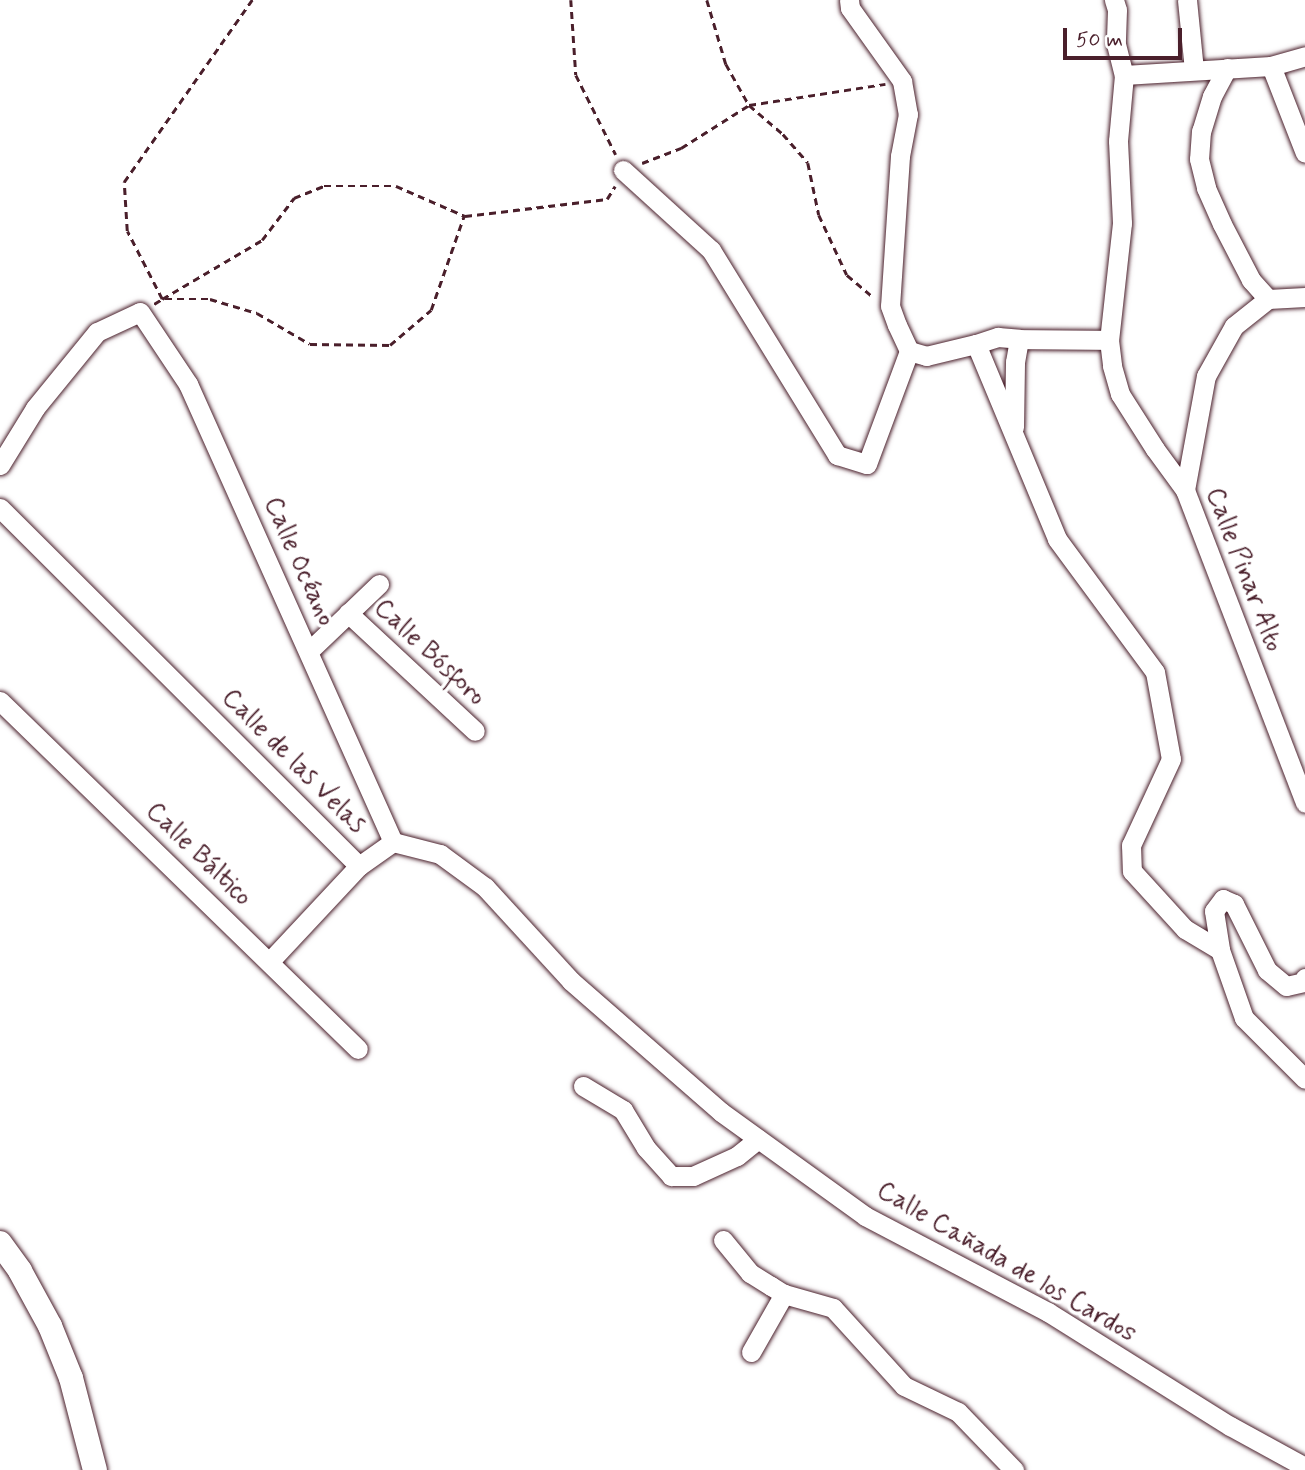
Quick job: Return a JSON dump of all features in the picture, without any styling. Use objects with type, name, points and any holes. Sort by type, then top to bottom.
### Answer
[{"type":"main road","points":[[0,1243],[20,1271],[50,1325],[71,1378],[95,1470]]},
{"type":"street","points":[[623,170],[711,250],[837,455],[867,464],[909,351],[890,306],[900,156],[908,114],[902,81],[850,8],[849,0]]},
{"type":"street","name":"Calle Pinar Alto","points":[[1114,0],[1117,10],[1116,44],[1124,75],[1118,141],[1122,223],[1109,340],[1120,394],[1185,490],[1305,803]]},
{"type":"street","points":[[1187,0],[1194,70]]},
{"type":"street","points":[[1124,75],[1271,66],[1305,56]]},
{"type":"street","points":[[1271,66],[1305,153]]},
{"type":"street","points":[[1227,68],[1212,96],[1201,131],[1199,159],[1206,188],[1222,224],[1251,280],[1268,299]]},
{"type":"street","points":[[1185,490],[1206,376],[1234,326],[1268,299],[1305,298]]},
{"type":"street","points":[[0,464],[35,408],[97,332],[140,312]]},
{"type":"street","name":"Calle Océano","points":[[140,312],[188,384],[393,842]]},
{"type":"street","points":[[909,351],[926,356],[998,337],[1109,340]]},
{"type":"street","points":[[1013,439],[1015,362],[1019,339]]},
{"type":"street","points":[[975,344],[1057,539],[1155,672],[1171,759],[1131,845],[1132,871],[1185,929],[1220,950]]},
{"type":"street","name":"Calle de las Velas","points":[[0,508],[359,866],[393,842],[440,854],[485,887],[571,981],[721,1112],[758,1139]]},
{"type":"street","points":[[309,651],[379,584]]},
{"type":"street","name":"Calle Bósforo","points":[[348,613],[475,731]]},
{"type":"street","name":"Calle Báltico","points":[[0,701],[358,1049]]},
{"type":"street","points":[[270,961],[359,866]]},
{"type":"street","points":[[1305,981],[1286,986],[1267,970],[1234,904],[1223,899],[1214,911],[1220,950],[1244,1018],[1305,1079]]},
{"type":"street","points":[[583,1086],[623,1110],[646,1148],[671,1176],[693,1176],[737,1156],[758,1139]]},
{"type":"street","name":"Calle Cañada de los Cardos","points":[[758,1139],[865,1216],[1048,1312],[1230,1426],[1305,1467]]},
{"type":"street","points":[[723,1240],[750,1273],[784,1294],[833,1308],[904,1387],[958,1412],[1014,1470]]},
{"type":"street","points":[[751,1352],[784,1294]]},
{"type":"path","points":[[162,299],[127,231],[124,182],[252,0]]},
{"type":"path","points":[[571,0],[576,75],[623,170]]},
{"type":"path","points":[[707,0],[726,64],[749,105],[783,134],[808,163],[819,215],[847,275],[873,296],[880,307]]},
{"type":"path","points":[[140,312],[262,240],[294,198],[324,186],[396,186],[465,216],[607,199],[623,170],[681,148],[749,105],[902,81]]},
{"type":"path","points":[[162,299],[209,299],[257,313],[310,344],[390,345],[431,310],[465,216]]}]
